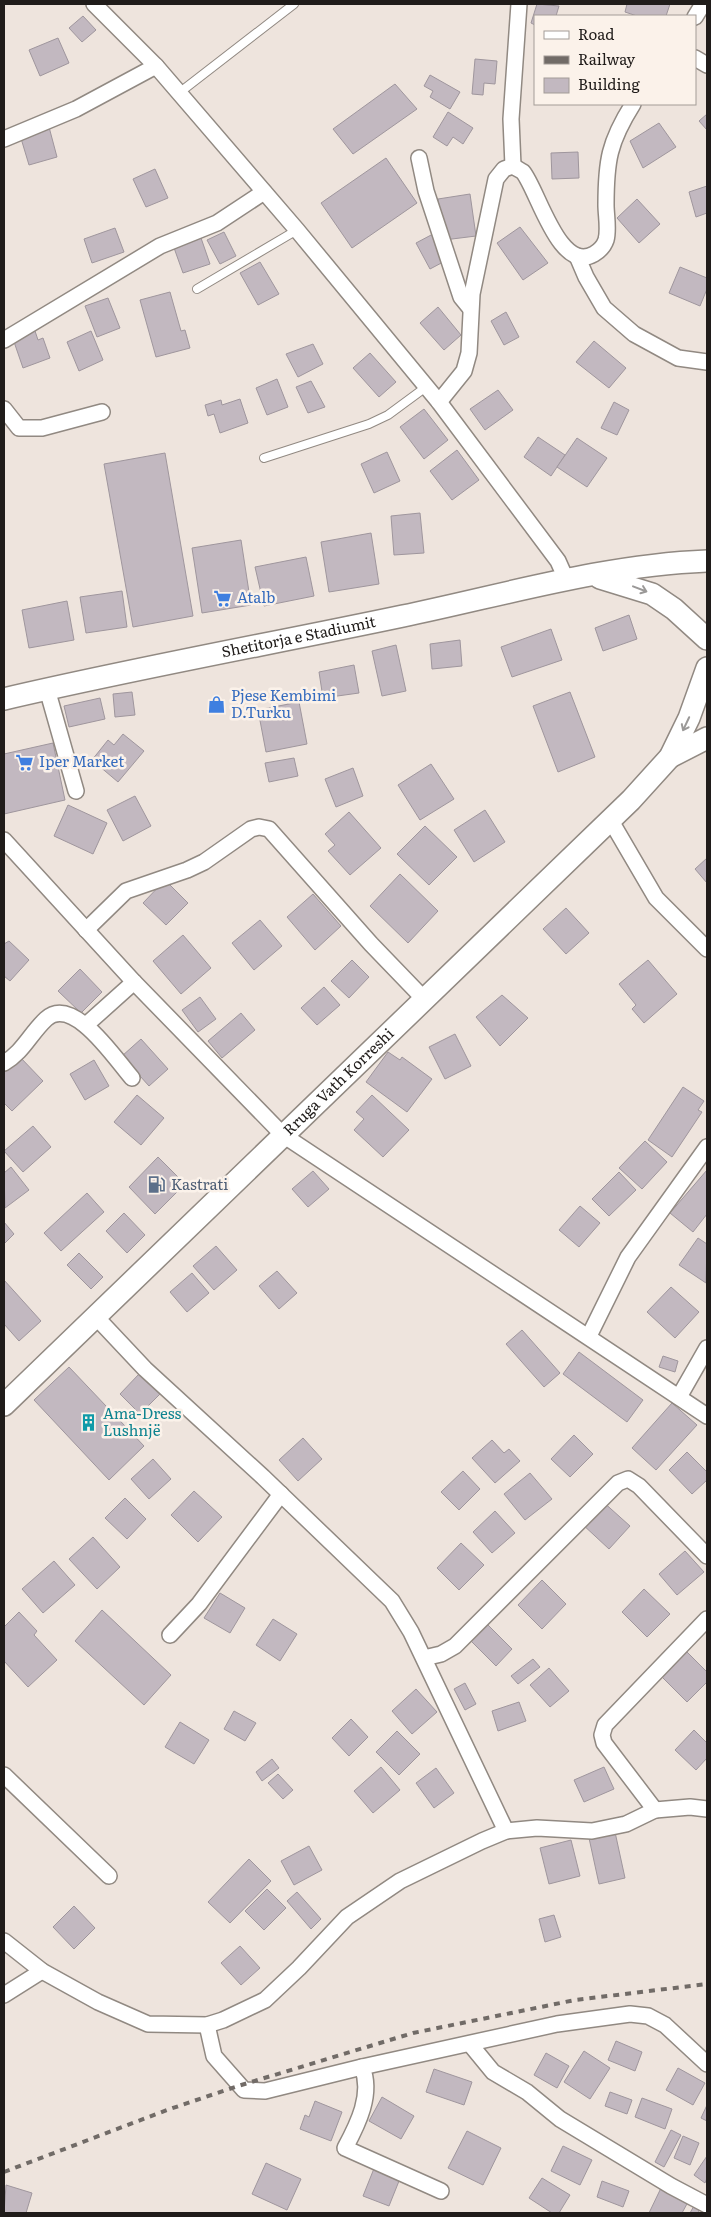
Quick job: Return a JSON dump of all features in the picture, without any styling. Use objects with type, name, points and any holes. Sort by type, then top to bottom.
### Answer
[{"type":"main road","name":"Shetitorja e Stadiumit","points":[[4,699],[303,637],[566,579],[628,569],[707,561]]},
{"type":"main road","name":"Shetitorja e Stadiumit","points":[[593,576],[644,590],[674,609],[707,639]]},
{"type":"main road","points":[[674,609],[687,624],[696,641],[700,662],[700,689]]},
{"type":"main road","name":"Rruga Vath Korreshi","points":[[4,1405],[545,882],[611,822],[670,757],[689,718],[707,668]]},
{"type":"main road","name":"Rruga Vath Korreshi","points":[[670,757],[707,738]]},
{"type":"street","points":[[94,4],[156,66],[297,230],[439,402],[558,561],[566,579]]},
{"type":"street","points":[[513,166],[511,119],[519,4]]},
{"type":"street","points":[[696,15],[703,4]]},
{"type":"street","points":[[696,59],[707,65]]},
{"type":"street","points":[[4,139],[76,109],[156,66]]},
{"type":"street","points":[[577,256],[590,256],[600,250],[607,239],[607,175],[611,145],[632,105]]},
{"type":"street","points":[[419,158],[426,191],[460,297],[470,308]]},
{"type":"street","points":[[513,166],[523,173],[547,222],[565,248],[577,256],[586,277],[604,308],[634,334],[678,358],[707,362]]},
{"type":"street","points":[[439,402],[464,371],[469,353],[470,308],[496,179],[504,169],[513,166]]},
{"type":"street","points":[[4,340],[160,246],[217,223],[264,192]]},
{"type":"street","points":[[4,409],[19,428],[42,428],[102,412]]},
{"type":"street","points":[[47,689],[76,790]]},
{"type":"street","points":[[611,822],[656,898],[707,948]]},
{"type":"street","points":[[86,930],[126,891],[187,870],[204,862],[251,829],[259,827],[269,829],[371,944],[425,1000]]},
{"type":"street","points":[[4,840],[134,982],[283,1135],[707,1416]]},
{"type":"street","points":[[86,1025],[134,982]]},
{"type":"street","points":[[4,1063],[28,1042],[46,1019],[58,1013],[68,1014],[86,1025],[132,1078]]},
{"type":"street","points":[[588,1336],[628,1257],[707,1147]]},
{"type":"street","points":[[96,1318],[145,1369],[281,1494],[392,1602],[412,1632],[506,1831]]},
{"type":"street","points":[[679,1397],[707,1348]]},
{"type":"street","points":[[424,1658],[441,1654],[455,1646],[618,1483],[628,1480],[639,1486],[707,1556]]},
{"type":"street","points":[[170,1635],[199,1604],[281,1494]]},
{"type":"street","points":[[655,1810],[604,1744],[602,1735],[604,1724],[707,1619]]},
{"type":"street","points":[[4,1775],[108,1876]]},
{"type":"street","points":[[4,1941],[42,1971],[98,2002],[148,2024],[208,2024],[223,2020],[265,2000],[347,1917],[400,1881],[506,1831],[538,1828],[592,1831],[626,1824],[655,1810],[707,1809]]},
{"type":"street","points":[[4,1995],[42,1971]]},
{"type":"street","points":[[208,2024],[214,2056],[244,2090],[265,2091],[362,2067],[557,2024],[630,2014],[648,2016],[665,2025],[707,2064]]},
{"type":"street","points":[[470,2044],[493,2072],[527,2092],[560,2119],[671,2186],[707,2205]]},
{"type":"street","points":[[362,2067],[367,2078],[366,2095],[359,2123],[345,2148],[441,2191]]},
{"type":"lane","points":[[179,94],[294,4]]},
{"type":"lane","points":[[197,288],[297,230]]},
{"type":"lane","points":[[264,458],[369,424],[388,415],[426,387]]},
{"type":"building","points":[[537,4],[559,6],[556,15],[534,15],[534,24],[531,23]]},
{"type":"building","points":[[627,4],[670,4],[666,15],[634,15],[625,12]]},
{"type":"building","points":[[83,16],[96,30],[82,42],[69,28]]},
{"type":"building","points":[[58,38],[69,63],[40,76],[29,50]]},
{"type":"building","points":[[475,59],[497,61],[495,84],[484,83],[483,95],[472,94]]},
{"type":"building","points":[[430,75],[460,92],[450,109],[430,97],[433,91],[424,86]]},
{"type":"building","points":[[395,84],[417,109],[353,154],[333,129]]},
{"type":"building","points":[[448,112],[473,128],[463,144],[453,137],[447,146],[433,137]]},
{"type":"building","points":[[707,114],[707,130],[699,121]]},
{"type":"building","points":[[659,123],[676,147],[643,168],[630,141]]},
{"type":"building","points":[[49,127],[57,157],[29,165],[20,135]]},
{"type":"building","points":[[578,152],[579,178],[552,179],[551,153]]},
{"type":"building","points":[[386,158],[417,203],[352,248],[321,203]]},
{"type":"building","points":[[155,169],[168,198],[146,207],[133,179]]},
{"type":"building","points":[[707,186],[707,213],[696,217],[689,192]]},
{"type":"building","points":[[470,194],[476,236],[444,240],[438,199]]},
{"type":"building","points":[[637,199],[660,224],[639,243],[617,218]]},
{"type":"building","points":[[520,227],[548,263],[523,280],[497,243]]},
{"type":"building","points":[[115,228],[124,252],[92,263],[84,239]]},
{"type":"building","points":[[224,232],[236,256],[220,264],[207,240]]},
{"type":"building","points":[[433,234],[447,260],[430,269],[416,243]]},
{"type":"building","points":[[200,235],[210,264],[183,273],[173,245]]},
{"type":"building","points":[[260,262],[279,294],[258,305],[240,273]]},
{"type":"building","points":[[680,267],[707,278],[707,289],[700,306],[669,293]]},
{"type":"building","points":[[170,292],[181,331],[185,330],[190,348],[156,357],[140,300]]},
{"type":"building","points":[[108,298],[120,328],[97,337],[85,306]]},
{"type":"building","points":[[438,307],[461,335],[444,350],[420,323]]},
{"type":"building","points":[[506,312],[519,337],[504,345],[491,321]]},
{"type":"building","points":[[34,328],[38,340],[43,338],[50,358],[23,368],[12,336]]},
{"type":"building","points":[[91,331],[103,360],[79,371],[67,342]]},
{"type":"building","points":[[594,341],[626,368],[609,388],[576,362]]},
{"type":"building","points":[[313,344],[323,364],[298,377],[286,354]]},
{"type":"building","points":[[370,353],[396,382],[379,397],[353,368]]},
{"type":"building","points":[[277,379],[288,407],[267,415],[256,388]]},
{"type":"building","points":[[311,381],[325,407],[308,413],[296,387]]},
{"type":"building","points":[[498,390],[513,410],[485,430],[470,409]]},
{"type":"building","points":[[240,399],[248,423],[220,433],[214,414],[208,416],[205,405],[221,400],[222,405]]},
{"type":"building","points":[[614,402],[629,410],[617,435],[601,428]]},
{"type":"building","points":[[424,409],[448,440],[424,459],[400,427]]},
{"type":"building","points":[[538,437],[565,455],[551,476],[524,457]]},
{"type":"building","points":[[577,438],[607,458],[587,487],[557,467]]},
{"type":"building","points":[[457,450],[479,480],[452,500],[430,471]]},
{"type":"building","points":[[387,452],[400,481],[374,493],[361,464]]},
{"type":"building","points":[[165,453],[193,616],[133,627],[104,464]]},
{"type":"building","points":[[420,513],[424,553],[394,555],[391,516]]},
{"type":"building","points":[[371,533],[379,584],[329,592],[321,542]]},
{"type":"building","points":[[241,540],[251,605],[202,613],[192,548]]},
{"type":"building","points":[[306,557],[314,596],[264,606],[255,567]]},
{"type":"building","points":[[122,591],[127,627],[86,633],[80,597]]},
{"type":"building","points":[[67,601],[74,640],[29,648],[22,610]]},
{"type":"building","points":[[629,615],[637,639],[603,651],[595,628]]},
{"type":"building","points":[[551,629],[562,660],[512,677],[501,647]]},
{"type":"building","points":[[460,640],[462,666],[432,669],[430,644]]},
{"type":"building","points":[[396,645],[406,691],[382,696],[372,651]]},
{"type":"building","points":[[354,665],[359,693],[323,698],[319,672]]},
{"type":"building","points":[[132,692],[135,715],[115,717],[113,694]]},
{"type":"building","points":[[570,692],[595,757],[558,772],[533,706]]},
{"type":"building","points":[[100,698],[105,719],[69,727],[64,706]]},
{"type":"building","points":[[299,702],[307,744],[266,752],[258,710]]},
{"type":"building","points":[[123,734],[144,751],[118,782],[92,760],[108,740],[114,745]]},
{"type":"building","points":[[53,743],[65,800],[4,814],[4,754]]},
{"type":"building","points":[[294,758],[298,776],[269,782],[265,763]]},
{"type":"building","points":[[431,764],[454,799],[420,820],[398,785]]},
{"type":"building","points":[[353,768],[363,796],[336,807],[325,779]]},
{"type":"building","points":[[135,796],[151,826],[123,841],[107,810]]},
{"type":"building","points":[[68,805],[107,823],[93,854],[54,836]]},
{"type":"building","points":[[485,810],[505,842],[474,862],[454,830]]},
{"type":"building","points":[[349,812],[381,848],[350,875],[328,851],[335,845],[325,834]]},
{"type":"building","points":[[425,826],[457,857],[429,885],[397,854]]},
{"type":"building","points":[[707,858],[707,883],[695,869]]},
{"type":"building","points":[[400,874],[438,911],[408,943],[370,906]]},
{"type":"building","points":[[165,880],[188,903],[166,925],[143,903]]},
{"type":"building","points":[[313,894],[341,926],[315,950],[287,917]]},
{"type":"building","points":[[566,908],[589,933],[566,954],[543,929]]},
{"type":"building","points":[[260,920],[282,946],[254,970],[232,943]]},
{"type":"building","points":[[183,935],[211,968],[181,994],[153,961]]},
{"type":"building","points":[[9,941],[29,960],[10,981],[4,976],[4,944]]},
{"type":"building","points":[[352,960],[369,977],[349,998],[331,981]]},
{"type":"building","points":[[648,960],[677,994],[644,1023],[632,1009],[636,1005],[619,984]]},
{"type":"building","points":[[80,969],[102,992],[81,1013],[58,991]]},
{"type":"building","points":[[324,987],[340,1005],[317,1025],[301,1008]]},
{"type":"building","points":[[502,995],[528,1018],[500,1046],[476,1017]]},
{"type":"building","points":[[200,997],[216,1019],[198,1032],[182,1010]]},
{"type":"building","points":[[241,1013],[255,1030],[222,1058],[208,1041]]},
{"type":"building","points":[[455,1034],[471,1066],[445,1079],[429,1047]]},
{"type":"building","points":[[141,1039],[168,1069],[149,1086],[122,1056]]},
{"type":"building","points":[[388,1052],[400,1060],[402,1057],[432,1079],[407,1112],[366,1082]]},
{"type":"building","points":[[19,1056],[43,1081],[12,1111],[4,1103],[4,1071]]},
{"type":"building","points":[[94,1060],[109,1086],[85,1100],[70,1074]]},
{"type":"building","points":[[683,1087],[704,1101],[698,1110],[702,1112],[672,1157],[648,1140]]},
{"type":"building","points":[[137,1095],[164,1118],[141,1145],[114,1122]]},
{"type":"building","points":[[372,1095],[409,1130],[383,1157],[354,1130],[364,1119],[356,1112]]},
{"type":"building","points":[[33,1126],[51,1147],[23,1172],[4,1151]]},
{"type":"building","points":[[645,1141],[667,1162],[642,1189],[619,1168]]},
{"type":"building","name":"Kastrati","points":[[158,1157],[185,1184],[155,1214],[129,1187]]},
{"type":"building","points":[[11,1167],[29,1190],[5,1208],[4,1173]]},
{"type":"building","points":[[707,1170],[707,1214],[693,1232],[670,1213]]},
{"type":"building","points":[[313,1171],[329,1189],[308,1207],[292,1189]]},
{"type":"building","points":[[619,1172],[636,1190],[609,1216],[592,1199]]},
{"type":"building","points":[[87,1193],[104,1212],[61,1251],[44,1233]]},
{"type":"building","points":[[580,1206],[600,1223],[579,1247],[559,1230]]},
{"type":"building","points":[[124,1213],[145,1235],[127,1253],[106,1231]]},
{"type":"building","points":[[4,1222],[14,1234],[4,1244]]},
{"type":"building","points":[[698,1238],[707,1244],[706,1283],[679,1265]]},
{"type":"building","points":[[216,1246],[237,1270],[214,1290],[193,1266]]},
{"type":"building","points":[[79,1253],[103,1277],[91,1289],[67,1265]]},
{"type":"building","points":[[277,1271],[297,1293],[279,1309],[259,1286]]},
{"type":"building","points":[[192,1273],[209,1293],[187,1312],[170,1292]]},
{"type":"building","points":[[4,1280],[41,1321],[19,1341],[4,1324]]},
{"type":"building","points":[[671,1287],[699,1312],[675,1338],[647,1312]]},
{"type":"building","points":[[522,1330],[560,1373],[544,1387],[506,1344]]},
{"type":"building","points":[[579,1352],[643,1400],[627,1422],[563,1374]]},
{"type":"building","points":[[663,1356],[678,1361],[675,1372],[659,1367]]},
{"type":"building","name":"Ama-Dress Lushnjë","points":[[69,1367],[144,1446],[109,1480],[34,1400]]},
{"type":"building","points":[[139,1374],[160,1394],[140,1414],[120,1394]]},
{"type":"building","points":[[672,1403],[697,1425],[656,1470],[632,1448]]},
{"type":"building","points":[[574,1435],[593,1454],[570,1477],[551,1459]]},
{"type":"building","points":[[303,1438],[322,1459],[298,1481],[279,1460]]},
{"type":"building","points":[[492,1440],[504,1453],[509,1449],[520,1461],[495,1483],[472,1458]]},
{"type":"building","points":[[687,1452],[707,1472],[707,1480],[692,1494],[669,1470]]},
{"type":"building","points":[[153,1459],[171,1479],[149,1499],[131,1479]]},
{"type":"building","points":[[463,1471],[480,1489],[459,1510],[441,1492]]},
{"type":"building","points":[[530,1473],[552,1499],[525,1520],[504,1494]]},
{"type":"building","points":[[194,1491],[222,1517],[198,1542],[171,1515]]},
{"type":"building","points":[[125,1498],[146,1519],[127,1539],[105,1518]]},
{"type":"building","points":[[601,1500],[630,1526],[609,1549],[581,1523]]},
{"type":"building","points":[[495,1511],[515,1533],[492,1553],[473,1532]]},
{"type":"building","points":[[93,1537],[120,1567],[97,1589],[69,1559]]},
{"type":"building","points":[[461,1543],[484,1565],[459,1590],[437,1568]]},
{"type":"building","points":[[685,1551],[704,1572],[677,1595],[659,1574]]},
{"type":"building","points":[[54,1561],[75,1585],[43,1613],[22,1589]]},
{"type":"building","points":[[542,1580],[566,1604],[542,1629],[518,1605]]},
{"type":"building","points":[[644,1589],[670,1614],[647,1637],[622,1612]]},
{"type":"building","points":[[220,1593],[245,1608],[230,1633],[204,1618]]},
{"type":"building","points":[[102,1610],[171,1675],[144,1705],[75,1641]]},
{"type":"building","points":[[19,1612],[37,1631],[34,1635],[57,1660],[28,1687],[4,1661],[4,1627]]},
{"type":"building","points":[[273,1619],[297,1634],[280,1661],[256,1645]]},
{"type":"building","points":[[488,1625],[512,1649],[496,1666],[471,1641]]},
{"type":"building","points":[[687,1652],[707,1672],[707,1682],[687,1702],[662,1677]]},
{"type":"building","points":[[533,1659],[540,1667],[518,1684],[511,1676]]},
{"type":"building","points":[[549,1668],[569,1691],[550,1707],[530,1685]]},
{"type":"building","points":[[465,1683],[476,1704],[465,1710],[454,1689]]},
{"type":"building","points":[[416,1689],[437,1712],[412,1734],[392,1711]]},
{"type":"building","points":[[519,1702],[526,1721],[498,1731],[492,1711]]},
{"type":"building","points":[[234,1711],[256,1723],[245,1741],[224,1729]]},
{"type":"building","points":[[351,1719],[368,1737],[349,1756],[332,1738]]},
{"type":"building","points":[[180,1722],[209,1740],[194,1764],[165,1747]]},
{"type":"building","points":[[694,1730],[707,1743],[707,1758],[696,1770],[675,1750]]},
{"type":"building","points":[[397,1731],[420,1754],[399,1775],[376,1752]]},
{"type":"building","points":[[272,1759],[279,1768],[262,1781],[256,1772]]},
{"type":"building","points":[[381,1767],[400,1790],[373,1813],[354,1791]]},
{"type":"building","points":[[604,1767],[614,1789],[584,1802],[574,1780]]},
{"type":"building","points":[[436,1768],[454,1793],[434,1808],[416,1783]]},
{"type":"building","points":[[278,1774],[293,1790],[283,1799],[268,1783]]},
{"type":"building","points":[[615,1832],[625,1878],[599,1884],[589,1838]]},
{"type":"building","points":[[571,1840],[580,1876],[549,1884],[540,1848]]},
{"type":"building","points":[[309,1846],[322,1870],[294,1885],[281,1861]]},
{"type":"building","points":[[249,1859],[271,1881],[230,1923],[208,1902]]},
{"type":"building","points":[[267,1889],[286,1908],[264,1930],[245,1911]]},
{"type":"building","points":[[297,1892],[321,1919],[311,1929],[287,1901]]},
{"type":"building","points":[[74,1906],[95,1928],[74,1949],[53,1927]]},
{"type":"building","points":[[554,1915],[561,1937],[545,1942],[539,1919]]},
{"type":"building","points":[[240,1946],[260,1968],[241,1985],[221,1963]]},
{"type":"building","points":[[616,2041],[642,2052],[635,2071],[608,2060]]},
{"type":"building","points":[[584,2051],[610,2068],[590,2099],[564,2082]]},
{"type":"building","points":[[546,2053],[569,2066],[557,2088],[534,2075]]},
{"type":"building","points":[[678,2068],[705,2083],[693,2105],[666,2090]]},
{"type":"building","points":[[434,2069],[472,2082],[464,2105],[426,2092]]},
{"type":"building","points":[[610,2092],[632,2100],[627,2114],[605,2106]]},
{"type":"building","points":[[382,2097],[414,2116],[401,2139],[369,2121]]},
{"type":"building","points":[[642,2098],[672,2109],[665,2129],[635,2117]]},
{"type":"building","points":[[315,2101],[342,2112],[331,2141],[300,2129],[305,2115],[309,2117]]},
{"type":"building","points":[[707,2105],[707,2121],[701,2118]]},
{"type":"building","points":[[671,2130],[681,2135],[664,2167],[655,2162]]},
{"type":"building","points":[[467,2131],[501,2148],[483,2185],[448,2168]]},
{"type":"building","points":[[683,2136],[699,2143],[690,2165],[674,2158]]},
{"type":"building","points":[[563,2146],[592,2160],[580,2185],[551,2171]]},
{"type":"building","points":[[707,2156],[707,2178],[705,2183],[694,2175]]},
{"type":"building","points":[[266,2163],[301,2179],[287,2210],[252,2194]]},
{"type":"building","points":[[375,2166],[401,2176],[389,2206],[363,2196]]},
{"type":"building","points":[[542,2178],[570,2195],[559,2213],[552,2213],[529,2198]]},
{"type":"building","points":[[602,2181],[629,2191],[623,2207],[597,2197]]},
{"type":"building","points":[[6,2185],[32,2193],[26,2213],[4,2213]]},
{"type":"building","points":[[661,2188],[688,2202],[682,2213],[649,2213]]},
{"type":"building","points":[[695,2204],[701,2207],[698,2213],[690,2213]]},
{"type":"railway","points":[[4,2172],[167,2110],[238,2086],[413,2033],[575,2000],[707,1984]]},
{"type":"place","name":"Atalb","points":[[223,598]]},
{"type":"place","name":"Pjese Kembimi D.Turku","points":[[217,705]]},
{"type":"place","name":"Iper Market","points":[[25,762]]},
{"type":"place","name":"Kastrati","points":[[157,1185]]},
{"type":"place","name":"Ama-Dress Lushnjë","points":[[89,1423]]}]
